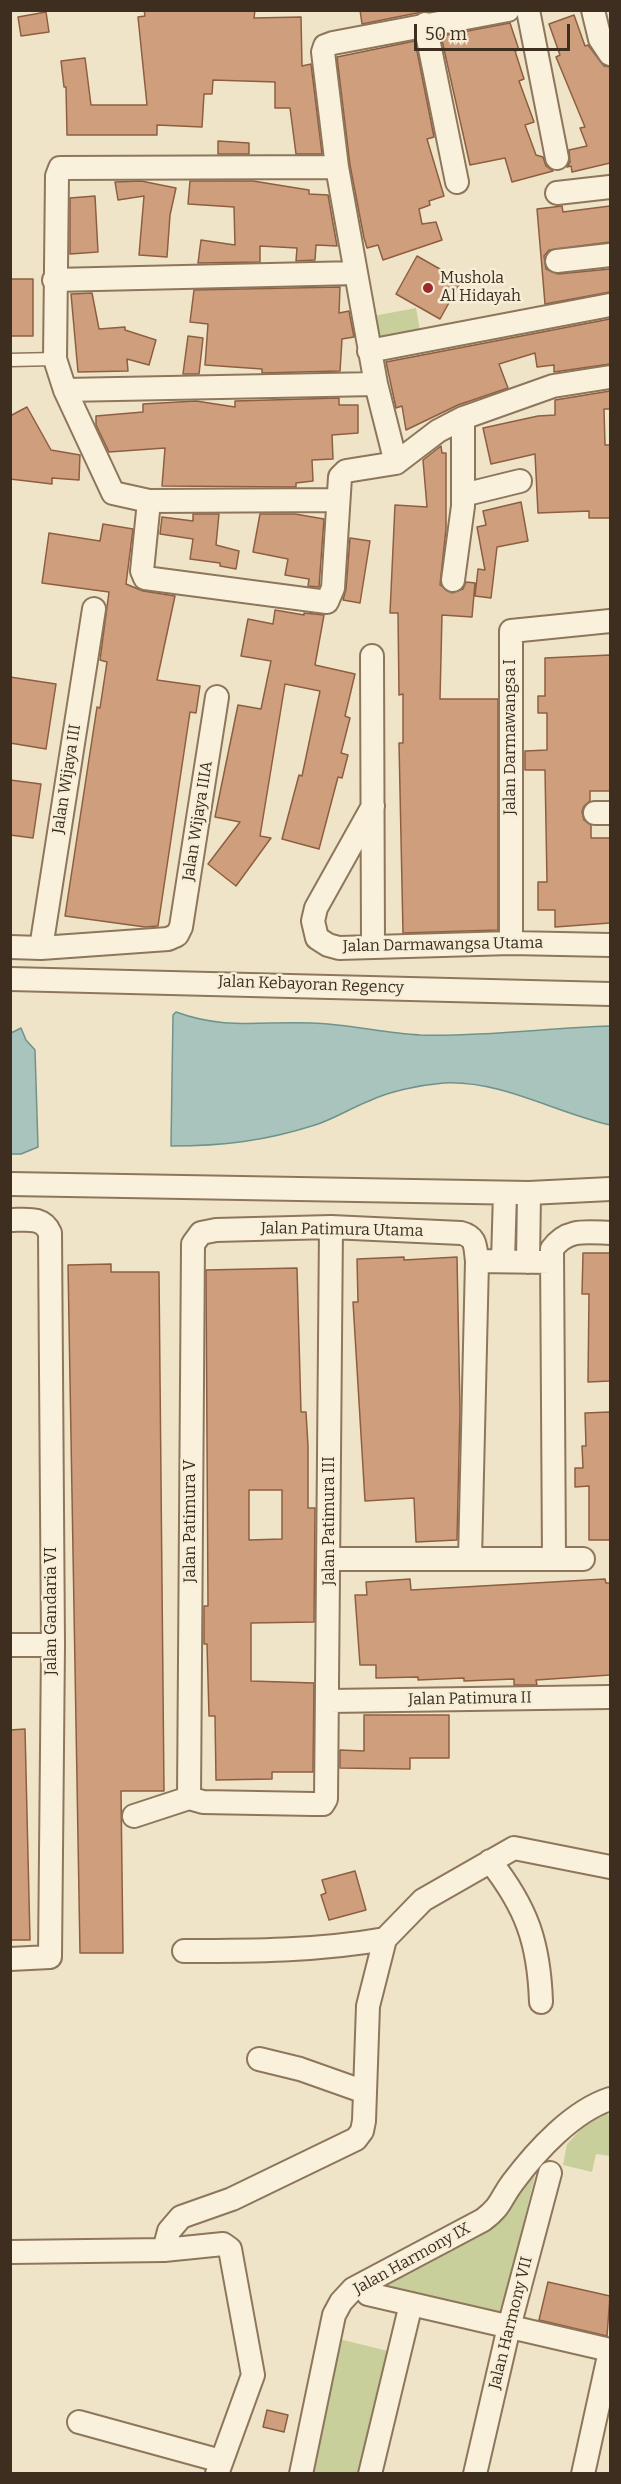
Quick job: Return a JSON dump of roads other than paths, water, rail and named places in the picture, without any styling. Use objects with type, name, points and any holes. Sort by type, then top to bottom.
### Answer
[{"type":"street","points":[[396,463],[369,351],[337,167],[323,59],[325,46],[425,24],[508,10]]},
{"type":"street","points":[[528,10],[557,158]]},
{"type":"street","points":[[593,10],[600,39],[610,53]]},
{"type":"street","points":[[425,24],[457,182]]},
{"type":"street","points":[[337,167],[60,168],[57,176],[54,280],[55,359],[64,390],[113,493],[149,501],[337,500]]},
{"type":"street","points":[[557,193],[610,187]]},
{"type":"street","points":[[557,261],[610,255]]},
{"type":"street","points":[[54,280],[356,273]]},
{"type":"street","points":[[369,351],[610,305]]},
{"type":"street","points":[[149,501],[142,571],[145,578],[325,603],[329,600],[333,588],[337,500],[343,473],[396,463],[438,431],[464,418],[553,386],[610,377]]},
{"type":"street","points":[[64,390],[376,384]]},
{"type":"street","points":[[453,580],[464,495],[464,418]]},
{"type":"street","points":[[464,495],[520,481]]},
{"type":"street","name":"Jalan Wijaya III","points":[[41,948],[94,609]]},
{"type":"street","name":"Jalan Darmawangsa I","points":[[511,944],[512,631],[610,621]]},
{"type":"street","points":[[372,656],[373,946]]},
{"type":"street","name":"Jalan Wijaya IIIA","points":[[41,948],[168,939],[177,935],[181,927],[217,697]]},
{"type":"street","name":"Jalan Darmawangsa Utama","points":[[373,806],[316,908],[313,921],[317,938],[324,944],[339,948],[511,944],[610,945]]},
{"type":"street","points":[[10,947],[41,948]]},
{"type":"street","name":"Jalan Kebayoran Regency","points":[[10,979],[610,994]]},
{"type":"street","points":[[10,1184],[505,1193],[610,1189]]},
{"type":"street","points":[[504,1261],[505,1193]]},
{"type":"street","points":[[528,1262],[529,1193]]},
{"type":"street","name":"Jalan Gandaria VI","points":[[10,1220],[37,1220],[46,1226],[50,1233],[53,1644],[50,1958],[10,1959]]},
{"type":"street","name":"Jalan Patimura Utama","points":[[193,1244],[201,1233],[216,1230],[331,1227],[469,1235],[475,1241],[477,1261],[470,1559]]},
{"type":"street","name":"Jalan Patimura III","points":[[189,1798],[203,1802],[313,1804],[323,1804],[326,1799],[329,1701],[331,1227]]},
{"type":"street","points":[[554,1559],[552,1249],[564,1236],[575,1232],[610,1233]]},
{"type":"street","name":"Jalan Patimura V","points":[[189,1798],[193,1244]]},
{"type":"street","points":[[477,1261],[551,1262]]},
{"type":"street","points":[[329,1559],[583,1559]]},
{"type":"street","points":[[10,1645],[53,1644]]},
{"type":"street","name":"Jalan Patimura II","points":[[329,1701],[610,1697]]},
{"type":"street","points":[[135,1816],[189,1798]]},
{"type":"street","points":[[164,2250],[169,2231],[181,2217],[232,2199],[356,2139],[362,2131],[368,2006],[385,1939],[423,1900],[514,1848],[524,1848],[600,1864]]},
{"type":"street","points":[[490,1861],[512,1888],[527,1918],[537,1952],[541,2002]]},
{"type":"street","points":[[184,1951],[288,1950],[344,1946],[385,1939]]},
{"type":"street","points":[[260,2059],[300,2069],[365,2092]]},
{"type":"street","name":"Jalan Harmony IX","points":[[301,2474],[334,2315],[341,2301],[353,2289],[498,2210],[512,2184],[552,2140],[592,2105],[610,2099]]},
{"type":"street","name":"Jalan Harmony VII","points":[[475,2474],[509,2326],[550,2173]]},
{"type":"street","points":[[10,2252],[164,2250],[228,2246],[253,2374],[219,2467],[79,2422]]},
{"type":"street","points":[[368,2294],[610,2351],[583,2474]]},
{"type":"street","points":[[370,2474],[411,2304]]},
{"type":"lane","points":[[10,360],[55,359]]},
{"type":"water","points":[[176,1012],[194,1018],[227,1023],[325,1024],[420,1035],[468,1035],[610,1026],[610,1125],[507,1092],[465,1083],[444,1083],[386,1094],[322,1123],[279,1135],[226,1144],[171,1146],[173,1015]]},
{"type":"water","points":[[21,1028],[26,1040],[35,1050],[38,1147],[21,1154],[11,1154],[11,1033]]},
{"type":"place","name":"Mushola Al Hidayah","points":[[428,288]]}]
